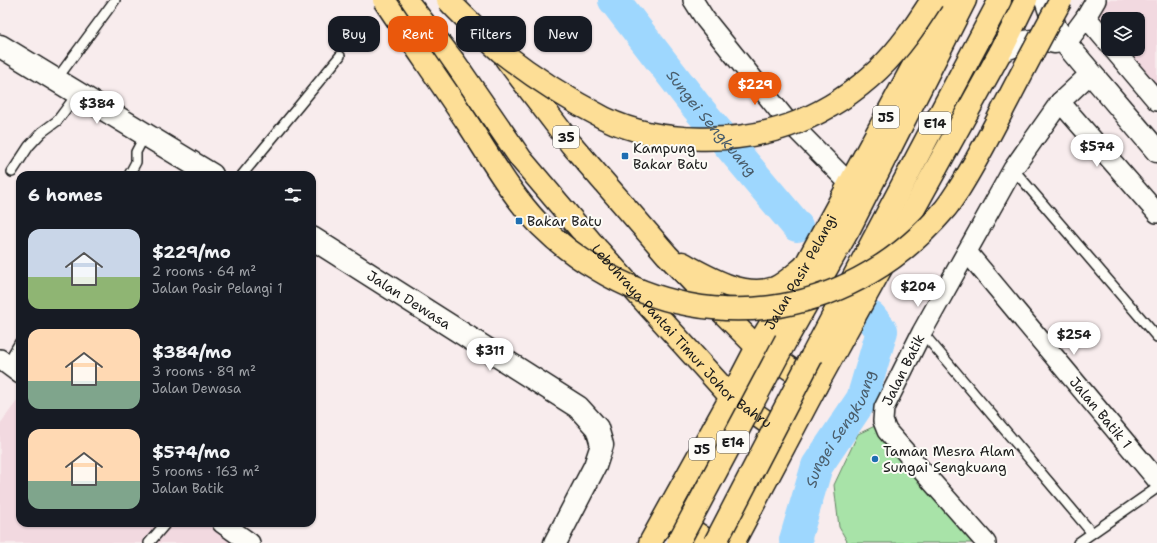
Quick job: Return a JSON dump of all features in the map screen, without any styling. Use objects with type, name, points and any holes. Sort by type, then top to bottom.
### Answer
[{"type":"main road","points":[[384,0],[511,190],[539,224],[574,256],[614,280],[653,297],[683,305],[712,309],[741,309],[801,302],[850,284],[898,254],[920,237],[947,207],[972,168],[1061,0]]},
{"type":"main road","name":"Lebuhraya Pantai Timur Johor Bahru","points":[[406,0],[455,63],[522,159],[598,250],[731,397],[788,437]]},
{"type":"main road","points":[[448,0],[499,50],[548,85],[605,118],[640,131],[677,138],[707,140],[764,132],[798,122],[849,94],[879,69],[910,34],[932,0]]},
{"type":"main road","name":"35","points":[[462,0],[552,120],[667,255],[757,348],[816,386]]},
{"type":"main road","name":"Jalan Pasir Pelangi","points":[[650,543],[772,321],[805,266],[949,0]]},
{"type":"main road","name":"E14","points":[[678,543],[786,340],[850,227],[965,0]]},
{"type":"main road","name":"E14","points":[[716,543],[812,356],[1000,0]]},
{"type":"main road","points":[[733,543],[788,437],[892,246],[1001,51],[1026,0]]},
{"type":"main road","points":[[667,255],[713,279],[739,288],[751,290],[774,288],[785,282],[805,266]]},
{"type":"main road","points":[[666,513],[711,543]]},
{"type":"main road","points":[[747,516],[746,537],[748,543]]},
{"type":"street","points":[[693,0],[705,19],[784,117],[850,184]]},
{"type":"street","points":[[1046,0],[1055,27],[1066,44],[1157,151]]},
{"type":"street","points":[[1066,44],[1086,17],[1096,0]]},
{"type":"street","points":[[1086,17],[1101,35]]},
{"type":"street","points":[[1001,51],[1031,40],[1047,40],[1066,44]]},
{"type":"street","points":[[0,46],[205,171]]},
{"type":"street","points":[[1119,56],[1157,100]]},
{"type":"street","name":"Jalan Batik","points":[[986,543],[887,431],[882,421],[884,408],[922,332],[1013,169],[1060,102],[1091,73]]},
{"type":"street","points":[[1060,102],[1157,213]]},
{"type":"street","name":"Jalan Dewasa","points":[[316,241],[578,407],[597,428],[602,445],[595,466],[555,543]]},
{"type":"street","name":"Jalan Batik 1","points":[[967,252],[1157,480]]},
{"type":"street","points":[[228,527],[250,543]]},
{"type":"lane","points":[[56,80],[115,0]]},
{"type":"lane","points":[[245,171],[340,56]]},
{"type":"lane","points":[[12,172],[29,146],[42,132],[57,120],[78,93]]},
{"type":"lane","points":[[131,171],[136,162],[136,152],[146,135]]},
{"type":"lane","points":[[1013,169],[1157,337]]},
{"type":"lane","points":[[922,332],[1092,533]]},
{"type":"lane","points":[[9,366],[16,351]]},
{"type":"lane","points":[[1078,543],[1157,488]]},
{"type":"lane","points":[[150,543],[163,527]]},
{"type":"shaded area","points":[[1103,0],[1157,0],[1157,91],[1127,56],[1145,56],[1145,12],[1101,12],[1101,25],[1094,17]]},
{"type":"shaded area","points":[[16,402],[16,527],[215,527],[237,543],[0,543],[0,424]]},
{"type":"green space","name":"Taman Mesra Alam Sungai Sengkuang","points":[[877,425],[974,543],[848,543],[839,527],[834,485],[858,434]]},
{"type":"waterway","name":"Sungei Sengkuang","points":[[614,0],[696,106],[797,226]]},
{"type":"waterway","name":"Sungei Sengkuang","points":[[797,543],[795,540],[817,466],[862,399],[882,331],[871,317]]},
{"type":"place","name":"Kampung Bakar Batu","points":[[625,156]]},
{"type":"place","name":"Bakar Batu","points":[[519,221]]},
{"type":"place","name":"Taman Mesra Alam Sungai Sengkuang","points":[[875,459]]}]
